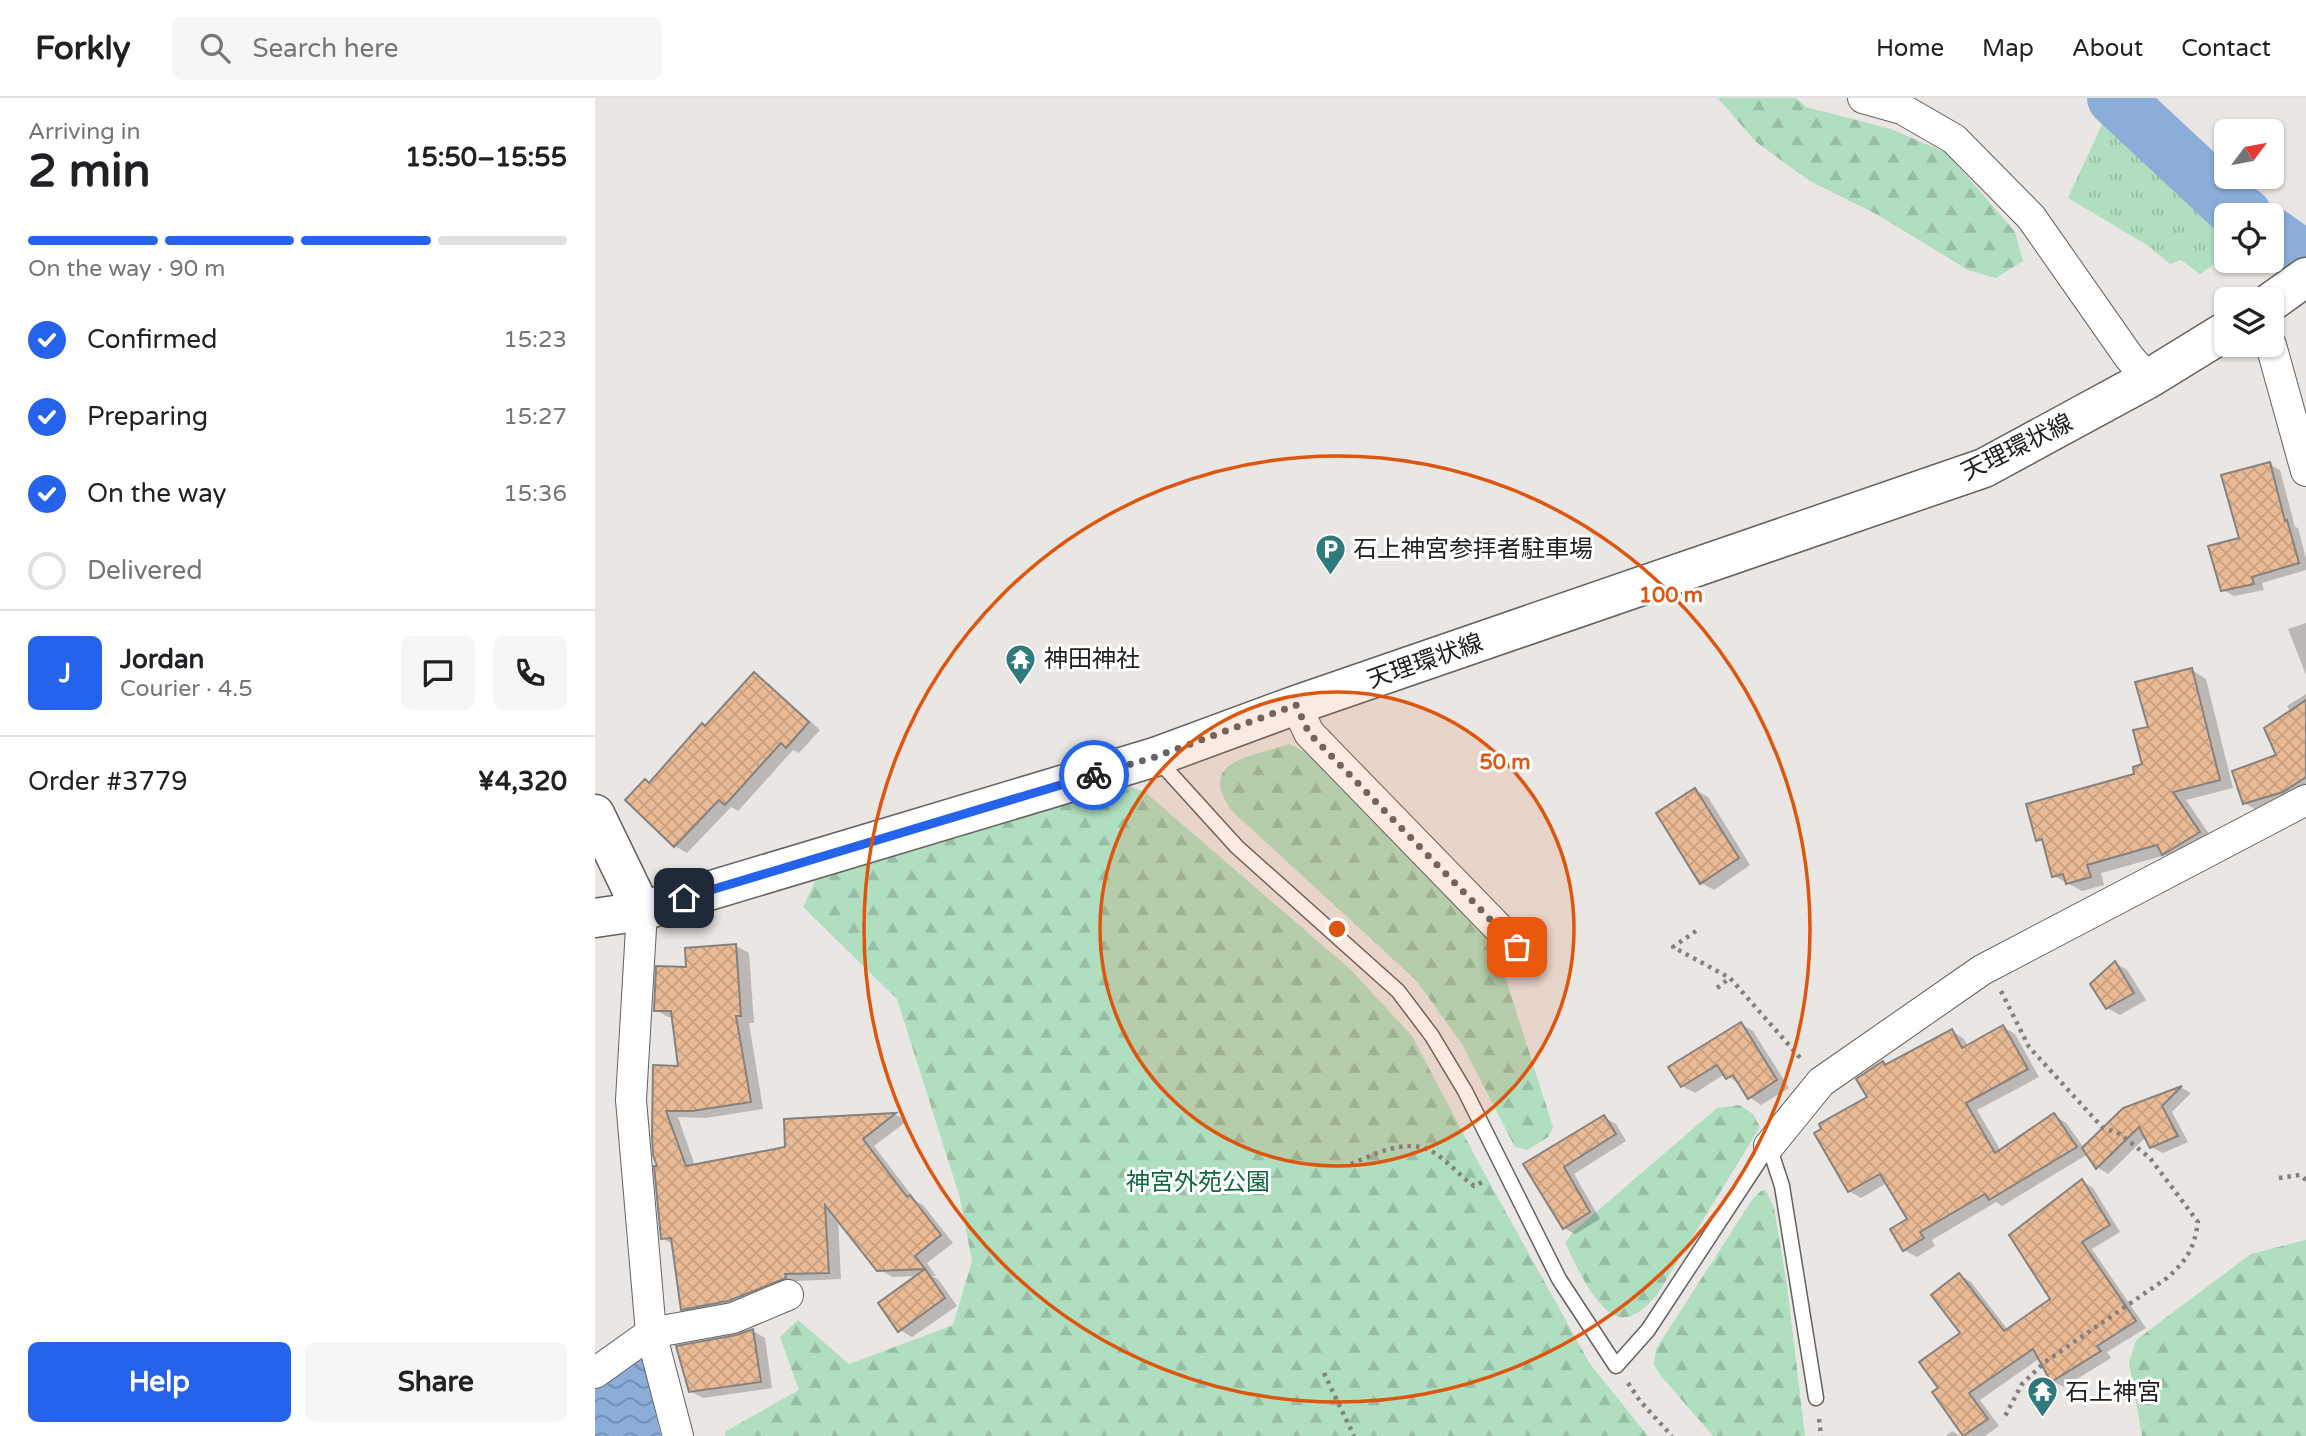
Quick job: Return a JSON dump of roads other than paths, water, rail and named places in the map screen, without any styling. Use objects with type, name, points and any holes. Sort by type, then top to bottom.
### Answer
[{"type":"main road","name":"天理環状線","points":[[595,918],[642,911],[1155,757],[1296,705],[1985,468],[2148,379],[2214,338]]},
{"type":"main road","points":[[595,814],[642,911]]},
{"type":"street","points":[[1863,98],[1902,109],[1954,139],[2031,217],[2129,357],[2148,379]]},
{"type":"street","points":[[2274,357],[2306,471]]},
{"type":"street","points":[[1296,705],[1309,733],[1517,947]]},
{"type":"street","points":[[1769,1146],[1821,1082],[1982,970],[2306,800]]},
{"type":"street","points":[[642,911],[631,1100],[652,1333],[678,1436]]},
{"type":"street","points":[[595,1373],[652,1333],[733,1318],[788,1295]]},
{"type":"lane","points":[[1155,757],[1237,847],[1398,991],[1432,1036],[1465,1091],[1559,1279],[1616,1366],[1649,1330],[1769,1146]]},
{"type":"lane","points":[[1769,1146],[1782,1186],[1816,1398]]},
{"type":"water","points":[[641,1353],[661,1436],[595,1436],[595,1387]]},
{"type":"waterway","points":[[2115,98],[2228,203]]},
{"type":"waterway","points":[[2284,244],[2306,260]]},
{"type":"place","name":"石上神宮参拝者駐車場","points":[[1330,576]]},
{"type":"place","name":"神田神社","points":[[1021,686]]},
{"type":"place","name":"石上神宮","points":[[2042,1419]]},
{"type":"park label","name":"神宮外苑公園","points":[[1198,1182]]}]
